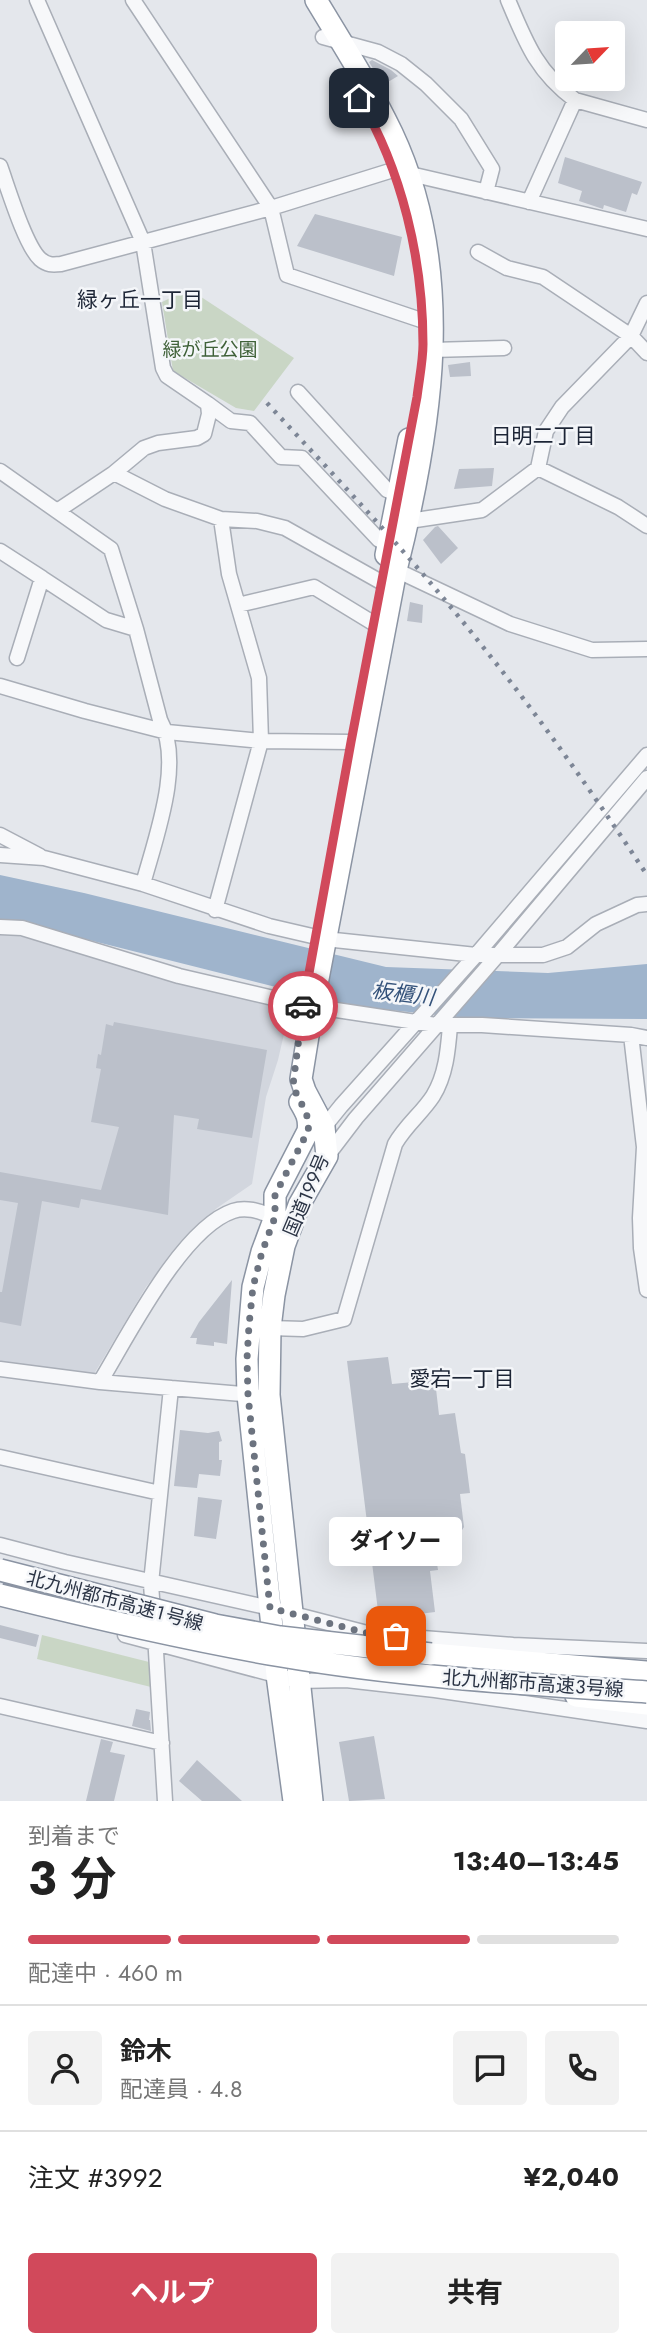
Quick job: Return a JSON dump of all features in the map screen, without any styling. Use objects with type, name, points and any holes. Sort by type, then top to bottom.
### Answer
[{"type":"highway","name":"国道199号","points":[[299,0],[332,40],[392,134],[413,243],[423,345],[407,506]]},
{"type":"highway","name":"国道199号","points":[[316,0],[332,40]]},
{"type":"highway","name":"国道199号","points":[[312,1801],[270,1608],[259,1395],[274,1294],[290,1228],[309,1184],[327,1156],[324,1128],[310,1108],[301,1079],[308,1002],[389,576],[407,506],[427,406],[432,350],[433,286],[428,248],[400,172]]},
{"type":"highway","name":"国道199号","points":[[320,942],[351,742],[373,623],[389,576]]},
{"type":"highway","name":"国道199号","points":[[294,1801],[287,1678],[291,1615],[259,1395],[247,1359],[253,1287],[275,1217],[275,1195],[308,1131],[310,1108]]},
{"type":"highway","points":[[275,1217],[324,1128]]},
{"type":"highway","name":"北九州都市高速１号線","points":[[0,1558],[214,1634]]},
{"type":"highway","name":"北九州都市高速１号線","points":[[0,1570],[214,1634]]},
{"type":"highway","name":"北九州都市高速１号線","points":[[0,1579],[214,1634]]},
{"type":"highway","name":"北九州都市高速１号線","points":[[0,1595],[136,1627],[214,1634]]},
{"type":"highway","name":"北九州都市高速３号線","points":[[214,1634],[280,1637],[430,1664],[647,1692]]},
{"type":"highway","name":"北九州都市高速３号線","points":[[430,1664],[647,1659]]},
{"type":"highway","points":[[430,1664],[647,1672]]},
{"type":"highway","points":[[430,1664],[647,1704]]},
{"type":"street","points":[[37,0],[143,242],[166,376],[231,421],[250,423],[281,457],[302,458],[379,540]]},
{"type":"street","points":[[133,0],[271,208],[287,275],[421,320]]},
{"type":"street","points":[[508,0],[525,40],[544,73],[575,100],[647,120]]},
{"type":"street","points":[[332,40],[378,52],[401,64],[426,83],[461,119],[492,169],[486,192]]},
{"type":"street","points":[[529,202],[575,100]]},
{"type":"street","points":[[0,166],[29,241],[38,258],[48,265],[61,264],[400,172],[647,229]]},
{"type":"street","points":[[478,252],[508,268],[543,277],[631,336],[647,353]]},
{"type":"street","points":[[298,392],[387,490],[407,506],[482,510],[538,468],[547,431],[562,407],[631,336],[647,303]]},
{"type":"street","points":[[432,350],[504,348]]},
{"type":"street","points":[[57,512],[114,473],[144,448],[158,443],[197,438],[204,434],[209,414],[208,404]]},
{"type":"street","points":[[538,468],[618,507],[647,526]]},
{"type":"street","points":[[0,471],[111,549],[160,720],[167,732],[170,777],[143,884]]},
{"type":"street","points":[[114,473],[165,499],[221,519],[257,521],[285,528],[389,576],[510,624],[592,650],[647,649]]},
{"type":"street","points":[[215,910],[261,741],[259,678],[229,573],[221,519]]},
{"type":"street","points":[[0,551],[106,620],[136,629]]},
{"type":"street","points":[[17,658],[42,578]]},
{"type":"street","points":[[238,605],[314,587],[373,623]]},
{"type":"street","points":[[0,686],[86,712],[167,732],[261,741],[351,742]]},
{"type":"street","points":[[324,1128],[647,755]]},
{"type":"street","points":[[327,1156],[356,1118],[442,1023],[647,778]]},
{"type":"street","points":[[0,835],[44,858]]},
{"type":"street","points":[[0,855],[44,858],[143,884],[215,910],[320,942],[492,961],[543,955],[567,947],[596,924],[637,905],[647,904]]},
{"type":"street","points":[[0,927],[22,929],[179,976],[308,1002],[442,1023],[647,1038]]},
{"type":"street","points":[[270,1328],[303,1329],[345,1320],[396,1144],[405,1127],[432,1097],[441,1080],[442,1023]]},
{"type":"street","points":[[631,1035],[644,1147],[640,1228],[647,1290]]},
{"type":"street","points":[[310,1108],[326,1111],[341,1106]]},
{"type":"street","points":[[324,1128],[344,1126],[356,1118]]},
{"type":"street","points":[[100,1382],[167,1273],[197,1235],[233,1211],[255,1210],[275,1217]]},
{"type":"street","points":[[0,1369],[100,1382],[259,1395]]},
{"type":"street","points":[[165,1801],[151,1583],[171,1388]]},
{"type":"street","points":[[0,1457],[160,1493]]},
{"type":"street","points":[[0,1545],[371,1634],[513,1645],[647,1651]]},
{"type":"street","points":[[0,1602],[287,1678],[346,1680],[435,1689],[647,1721]]},
{"type":"street","points":[[346,1628],[346,1680]]},
{"type":"street","points":[[0,1706],[162,1743]]},
{"type":"shaded area","points":[[0,935],[19,936],[290,1008],[266,1097],[252,1184],[217,1208],[182,1241],[146,1287],[94,1374],[0,1361]]},
{"type":"green space","name":"緑が丘公園","points":[[189,289],[294,358],[254,411],[236,408],[173,371],[162,302]]},
{"type":"green space","points":[[42,1635],[149,1662],[151,1687],[37,1659]]},
{"type":"water","name":"板櫃川","points":[[0,875],[386,967],[548,973],[647,964],[647,1019],[467,1018],[351,1006],[0,920]]},
{"type":"building","points":[[372,60],[398,76],[383,85],[369,62]]},
{"type":"building","points":[[565,157],[642,182],[637,195],[632,193],[626,212],[604,205],[603,209],[579,201],[582,191],[558,183]]},
{"type":"building","points":[[315,214],[402,237],[394,276],[297,246]]},
{"type":"building","points":[[470,362],[471,376],[450,377],[448,365]]},
{"type":"building","points":[[494,468],[492,486],[454,489],[459,469]]},
{"type":"building","points":[[438,526],[458,548],[441,564],[423,540]]},
{"type":"building","points":[[410,602],[423,605],[422,623],[407,621]]},
{"type":"building","points":[[114,1022],[267,1050],[252,1138],[197,1129],[199,1119],[174,1115],[168,1215],[81,1199],[79,1208],[42,1201],[21,1326],[0,1322],[0,1292],[18,1203],[0,1200],[0,1172],[101,1190],[119,1127],[91,1122],[101,1069],[96,1068],[98,1054],[101,1055],[106,1024],[113,1026]]},
{"type":"building","points":[[232,1280],[227,1344],[196,1344],[197,1338],[190,1338],[199,1322]]},
{"type":"building","points":[[388,1357],[392,1384],[435,1380],[439,1415],[455,1413],[461,1453],[465,1454],[470,1493],[460,1494],[464,1527],[445,1556],[436,1557],[438,1570],[430,1571],[435,1612],[379,1619],[347,1361]]},
{"type":"building","points":[[180,1430],[208,1433],[219,1431],[222,1441],[219,1442],[219,1460],[222,1460],[220,1476],[199,1474],[197,1488],[174,1486]]},
{"type":"building","points":[[198,1497],[222,1500],[216,1539],[194,1536]]},
{"type":"building","points":[[0,1625],[39,1635],[36,1647],[0,1638]]},
{"type":"building","points":[[136,1709],[150,1712],[151,1731],[132,1726]]},
{"type":"building","points":[[374,1736],[385,1799],[349,1801],[339,1742]]},
{"type":"building","points":[[101,1739],[113,1742],[110,1752],[125,1755],[114,1801],[86,1801]]},
{"type":"building","points":[[197,1760],[242,1801],[202,1801],[179,1781]]},
{"type":"railway","points":[[267,403],[454,611],[545,727],[647,875]]},
{"type":"way so far","points":[[303,1006],[292,1075],[296,1096],[307,1113],[308,1131],[275,1195],[275,1217],[253,1287],[247,1359],[248,1395],[270,1608],[371,1634],[396,1636]]},
{"type":"place","name":"ダイソー","points":[[396,1636]]},
{"type":"district","name":"緑ヶ丘一丁目","points":[[140,300]]},
{"type":"district","name":"日明二丁目","points":[[543,436]]},
{"type":"district","name":"愛宕一丁目","points":[[462,1379]]},
{"type":"route","points":[[303,1006],[417,397],[423,345],[413,243],[393,170],[371,118],[359,98]]}]
